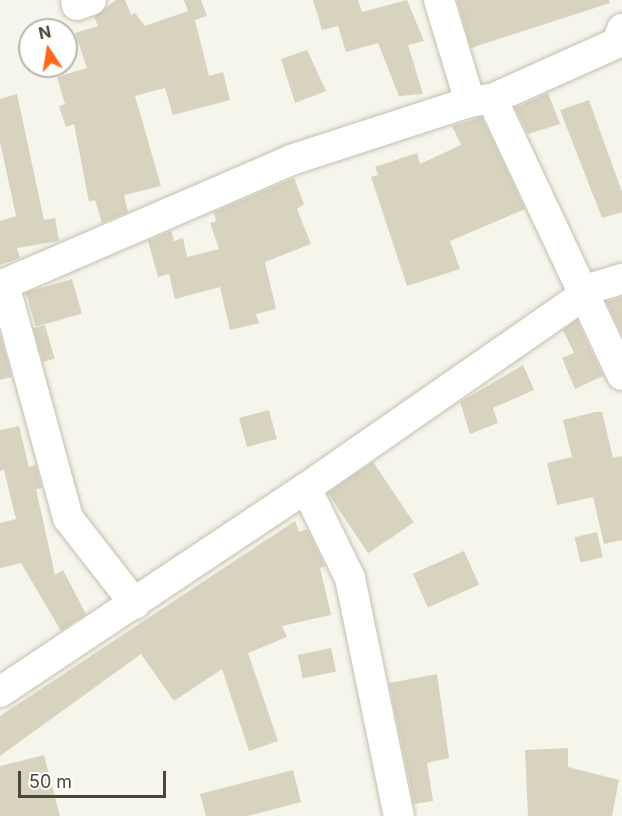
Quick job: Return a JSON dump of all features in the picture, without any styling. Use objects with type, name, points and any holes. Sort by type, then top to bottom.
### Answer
[{"type":"street","points":[[76,0],[78,5],[91,0]]},
{"type":"street","points":[[439,0],[481,101],[586,297],[622,375]]},
{"type":"street","points":[[135,604],[68,518],[2,285],[291,160],[481,101],[617,43],[621,30]]},
{"type":"street","points":[[0,692],[306,488],[586,297],[595,287],[622,279]]},
{"type":"street","points":[[306,488],[350,578],[399,816]]},
{"type":"building","points":[[116,0],[125,0],[131,15],[135,13],[145,26],[188,11],[184,0],[201,0],[207,16],[195,20],[209,76],[223,72],[230,100],[173,115],[165,88],[135,96],[161,186],[124,195],[128,212],[102,223],[95,200],[89,202],[74,124],[66,127],[59,106],[65,104],[57,78],[78,78],[78,71],[87,68],[78,42],[78,32],[98,26],[94,17]]},
{"type":"building","points":[[313,0],[358,0],[362,12],[407,0],[424,41],[408,45],[423,94],[399,96],[378,43],[346,52],[338,26],[322,30]]},
{"type":"building","points":[[457,0],[609,0],[610,3],[471,48]]},
{"type":"building","points":[[307,50],[326,91],[295,103],[281,59]]},
{"type":"building","points":[[548,93],[560,124],[528,134],[515,108]]},
{"type":"building","points":[[17,94],[44,220],[55,218],[59,241],[17,248],[20,258],[0,265],[0,221],[16,216],[0,142],[0,99]]},
{"type":"building","points":[[589,100],[622,192],[622,212],[602,218],[560,110]]},
{"type":"building","points":[[482,117],[525,209],[450,241],[460,269],[407,286],[371,177],[378,175],[375,167],[417,153],[420,164],[461,145],[452,126]]},
{"type":"building","points":[[294,178],[304,204],[297,209],[311,244],[265,262],[276,309],[256,314],[259,323],[230,330],[220,287],[175,299],[169,274],[158,277],[148,241],[171,231],[174,241],[183,238],[187,257],[219,249],[210,223],[216,221],[214,212]]},
{"type":"building","points":[[72,279],[82,314],[36,327],[26,292]]},
{"type":"building","points":[[622,297],[622,335],[606,302]]},
{"type":"building","points":[[577,320],[603,376],[575,389],[562,358],[574,353],[563,330]]},
{"type":"building","points":[[45,325],[55,359],[43,362],[33,328]]},
{"type":"building","points":[[0,335],[12,377],[0,380]]},
{"type":"building","points":[[523,365],[534,390],[493,408],[498,423],[470,434],[460,402]]},
{"type":"building","points":[[269,410],[277,439],[247,447],[239,418]]},
{"type":"building","points":[[602,412],[613,458],[622,456],[622,540],[604,544],[593,497],[557,505],[547,463],[572,457],[563,420]]},
{"type":"building","points":[[19,426],[29,467],[36,465],[42,488],[36,489],[55,575],[63,570],[86,614],[61,631],[21,563],[0,568],[0,523],[16,519],[4,470],[0,471],[0,430]]},
{"type":"building","points":[[373,462],[414,523],[368,553],[327,493]]},
{"type":"building","points":[[295,521],[299,532],[307,529],[325,566],[320,568],[331,615],[282,626],[287,637],[248,653],[278,741],[249,751],[222,669],[174,701],[141,654],[0,756],[0,716]]},
{"type":"building","points":[[597,532],[603,557],[580,563],[575,537]]},
{"type":"building","points":[[464,551],[479,585],[428,608],[413,574]]},
{"type":"building","points":[[331,648],[336,671],[303,679],[298,655]]},
{"type":"building","points":[[437,674],[449,758],[427,763],[433,801],[414,804],[389,683]]},
{"type":"building","points":[[568,748],[568,767],[619,780],[612,816],[528,816],[525,750]]},
{"type":"building","points":[[44,755],[60,816],[0,816],[0,766]]},
{"type":"building","points":[[293,770],[301,802],[247,816],[206,816],[200,794]]}]
